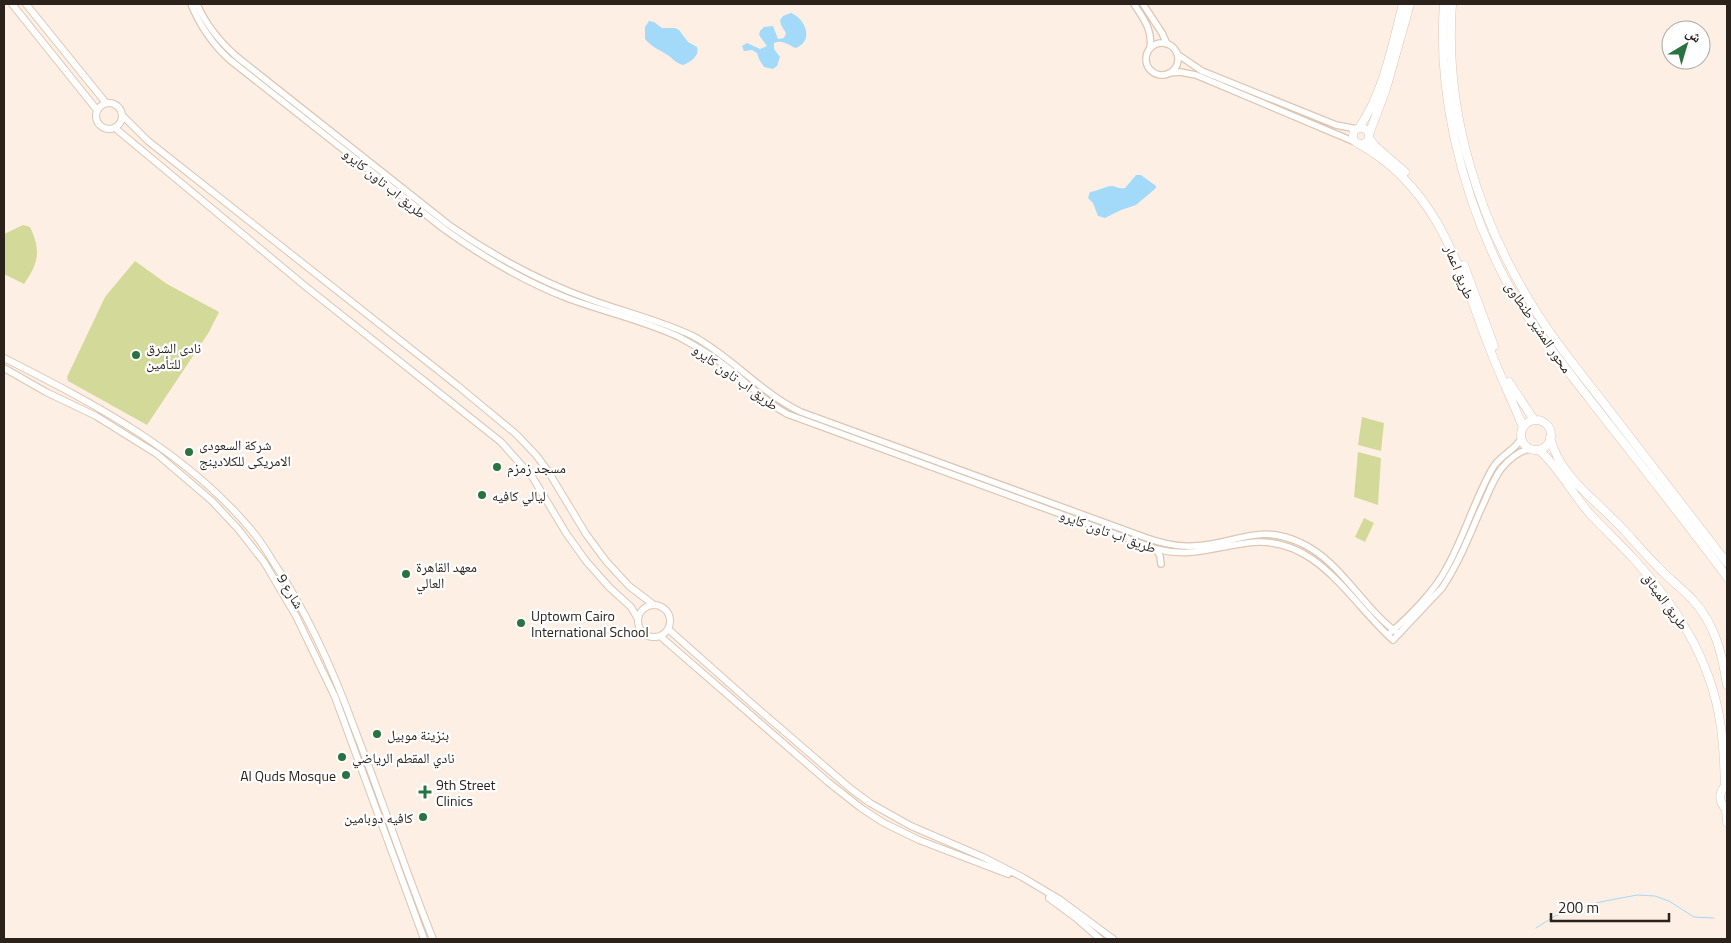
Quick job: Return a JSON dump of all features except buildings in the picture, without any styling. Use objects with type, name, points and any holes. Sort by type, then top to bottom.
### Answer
[{"type":"main road","points":[[12,4],[97,110]]},
{"type":"main road","points":[[26,4],[106,103]]},
{"type":"main road","points":[[1403,4],[1378,94],[1369,113],[1353,135],[1357,143],[1365,143],[1369,136],[1387,84],[1410,4]]},
{"type":"main road","name":"محور المشير طنطاوى","points":[[1444,4],[1445,72],[1454,130],[1471,196],[1499,267],[1544,340],[1727,577]]},
{"type":"main road","name":"محور المشير طنطاوى","points":[[1452,4],[1451,50],[1462,134],[1479,195],[1509,264],[1538,315],[1727,564]]},
{"type":"main road","points":[[106,103],[116,104],[120,108],[122,116],[120,123],[115,128],[108,129],[100,125],[96,118],[97,110],[106,103]]},
{"type":"main road","points":[[122,116],[148,141],[516,434],[548,471],[586,534],[606,561],[629,586],[654,606]]},
{"type":"main road","points":[[115,128],[305,286],[501,442],[533,478],[566,533],[586,561],[609,587],[631,607],[638,618],[638,626],[644,634],[653,637],[660,636],[668,629],[670,622],[668,615],[661,607],[654,606],[644,609],[638,618]]},
{"type":"main road","points":[[1358,128],[1366,130],[1369,136]]},
{"type":"main road","name":"طريق اعمار","points":[[1369,136],[1417,184],[1442,219],[1459,254],[1508,380],[1534,420],[1546,424],[1550,431],[1550,438]]},
{"type":"main road","name":"طريق اعمار","points":[[1357,143],[1375,153],[1402,176],[1422,199],[1438,222],[1454,256],[1523,427]]},
{"type":"main road","name":"شارع 9","points":[[4,358],[97,406],[168,452],[210,488],[253,532],[284,578],[308,619],[340,688],[432,939]]},
{"type":"main road","name":"شارع 9","points":[[4,368],[46,392],[89,412],[157,454],[199,489],[239,530],[273,576],[308,639],[334,697],[424,939]]},
{"type":"main road","points":[[89,412],[91,408],[97,406]]},
{"type":"main road","points":[[1534,420],[1528,422],[1523,427],[1522,446],[1539,450],[1545,447],[1550,438]]},
{"type":"main road","name":"طريق الميثاق","points":[[1550,438],[1553,449],[1575,484],[1612,518],[1656,566],[1692,599],[1702,612],[1718,641],[1727,685]]},
{"type":"main road","name":"طريق الميثاق","points":[[1539,450],[1548,457],[1575,496],[1634,559],[1674,609],[1689,634],[1704,664],[1718,709],[1723,741],[1726,785],[1721,791],[1720,797],[1721,803],[1727,810]]},
{"type":"main road","points":[[668,629],[851,789],[870,803],[906,824],[983,857],[1022,877],[1059,899],[1113,939]]},
{"type":"main road","points":[[660,636],[861,808],[907,835],[1005,872],[1024,882],[1064,908],[1100,939]]},
{"type":"main road","points":[[1727,810],[1727,822]]},
{"type":"street","name":"طريق اب تاون كايرو","points":[[191,4],[198,22],[214,45],[230,60],[444,230],[477,252],[536,285],[568,298],[661,329],[692,344],[720,361],[775,407],[787,414],[975,483],[1143,540],[1171,545],[1194,546],[1244,536],[1274,535],[1291,539],[1302,543],[1320,555],[1334,567],[1342,582]]},
{"type":"street","name":"طريق اب تاون كايرو","points":[[198,4],[206,22],[220,41],[236,57],[449,224],[481,247],[531,275],[592,300],[664,323],[713,348],[769,394],[790,407],[826,422],[1051,502],[1143,540],[1156,549],[1169,552],[1197,552],[1244,543],[1266,542],[1299,550],[1317,561],[1342,582],[1387,635],[1393,640],[1399,634],[1360,603]]},
{"type":"street","points":[[1134,4],[1149,28],[1152,40],[1146,58],[1148,67],[1152,72],[1158,74],[1180,72],[1196,75],[1357,143]]},
{"type":"street","points":[[1143,4],[1167,44]]},
{"type":"street","points":[[1150,48],[1158,43],[1167,44],[1193,66],[1211,74],[1336,125],[1358,128]]},
{"type":"street","points":[[1168,73],[1175,66],[1177,54]]},
{"type":"street","points":[[230,60],[254,74],[257,72]]},
{"type":"street","points":[[268,90],[274,90],[294,102]]},
{"type":"street","points":[[512,272],[531,275]]},
{"type":"street","points":[[635,320],[641,319],[664,323]]},
{"type":"street","points":[[752,388],[757,383]]},
{"type":"street","points":[[787,414],[827,424],[826,422]]},
{"type":"street","points":[[850,437],[850,434],[870,438]]},
{"type":"street","points":[[1387,635],[1437,584],[1455,552],[1493,466],[1522,446]]},
{"type":"street","points":[[1399,634],[1442,588],[1448,579],[1494,480],[1502,467],[1522,446]]},
{"type":"street","points":[[975,483],[997,488],[998,484]]},
{"type":"street","points":[[1030,502],[1031,500],[1041,503],[1051,502]]},
{"type":"street","points":[[1169,552],[1194,546]]},
{"type":"street","points":[[1156,549],[1160,556],[1161,564]]},
{"type":"street","points":[[1328,571],[1334,567]]},
{"type":"green space","points":[[23,225],[30,227],[37,250],[33,269],[24,284],[4,274],[4,234]]},
{"type":"green space","name":"نادى الشرق للتأمين","points":[[135,261],[167,284],[219,312],[209,332],[147,425],[68,381],[67,377],[105,297]]},
{"type":"green space","points":[[1362,417],[1384,423],[1381,451],[1358,445]]},
{"type":"green space","points":[[1358,452],[1381,458],[1378,505],[1354,497]]},
{"type":"green space","points":[[1364,518],[1374,523],[1365,542],[1355,537]]},
{"type":"water","points":[[791,13],[801,20],[804,25],[806,30],[805,40],[802,45],[796,48],[783,42],[774,43],[774,49],[780,57],[777,66],[773,69],[764,67],[757,53],[752,50],[744,51],[742,46],[747,43],[760,49],[767,46],[759,35],[764,27],[773,26],[778,39],[784,38],[786,33],[780,20],[783,16]]},
{"type":"water","points":[[649,21],[662,28],[675,28],[679,30],[688,42],[697,47],[698,50],[694,58],[683,65],[650,44],[645,39],[645,27]]},
{"type":"water","points":[[1136,175],[1141,175],[1156,186],[1156,188],[1136,205],[1105,218],[1098,216],[1093,203],[1088,198],[1090,192],[1110,186],[1125,188]]},
{"type":"waterway","points":[[1536,928],[1555,916],[1600,902],[1637,895],[1655,896],[1669,901],[1694,917],[1714,918]]},
{"type":"place","name":"نادى الشرق للتأمين","points":[[136,355]]},
{"type":"place","name":"شركة السعودى الامريكى للكلادينج","points":[[189,452]]},
{"type":"place","name":"مسجد زمزم","points":[[497,467]]},
{"type":"place","name":"ليالي كافيه","points":[[482,495]]},
{"type":"place","name":"معهد القاهرة العالي","points":[[406,574]]},
{"type":"place","name":"Uptowm Cairo International School","points":[[521,623]]},
{"type":"place","name":"بنزينة موبيل","points":[[377,734]]},
{"type":"place","name":"نادي المقطم الرياضي","points":[[342,757]]},
{"type":"place","name":"Al Quds Mosque","points":[[346,775]]},
{"type":"place","name":"9th Street Clinics","points":[[425,792]]},
{"type":"place","name":"كافيه دوبامين","points":[[423,817]]}]
